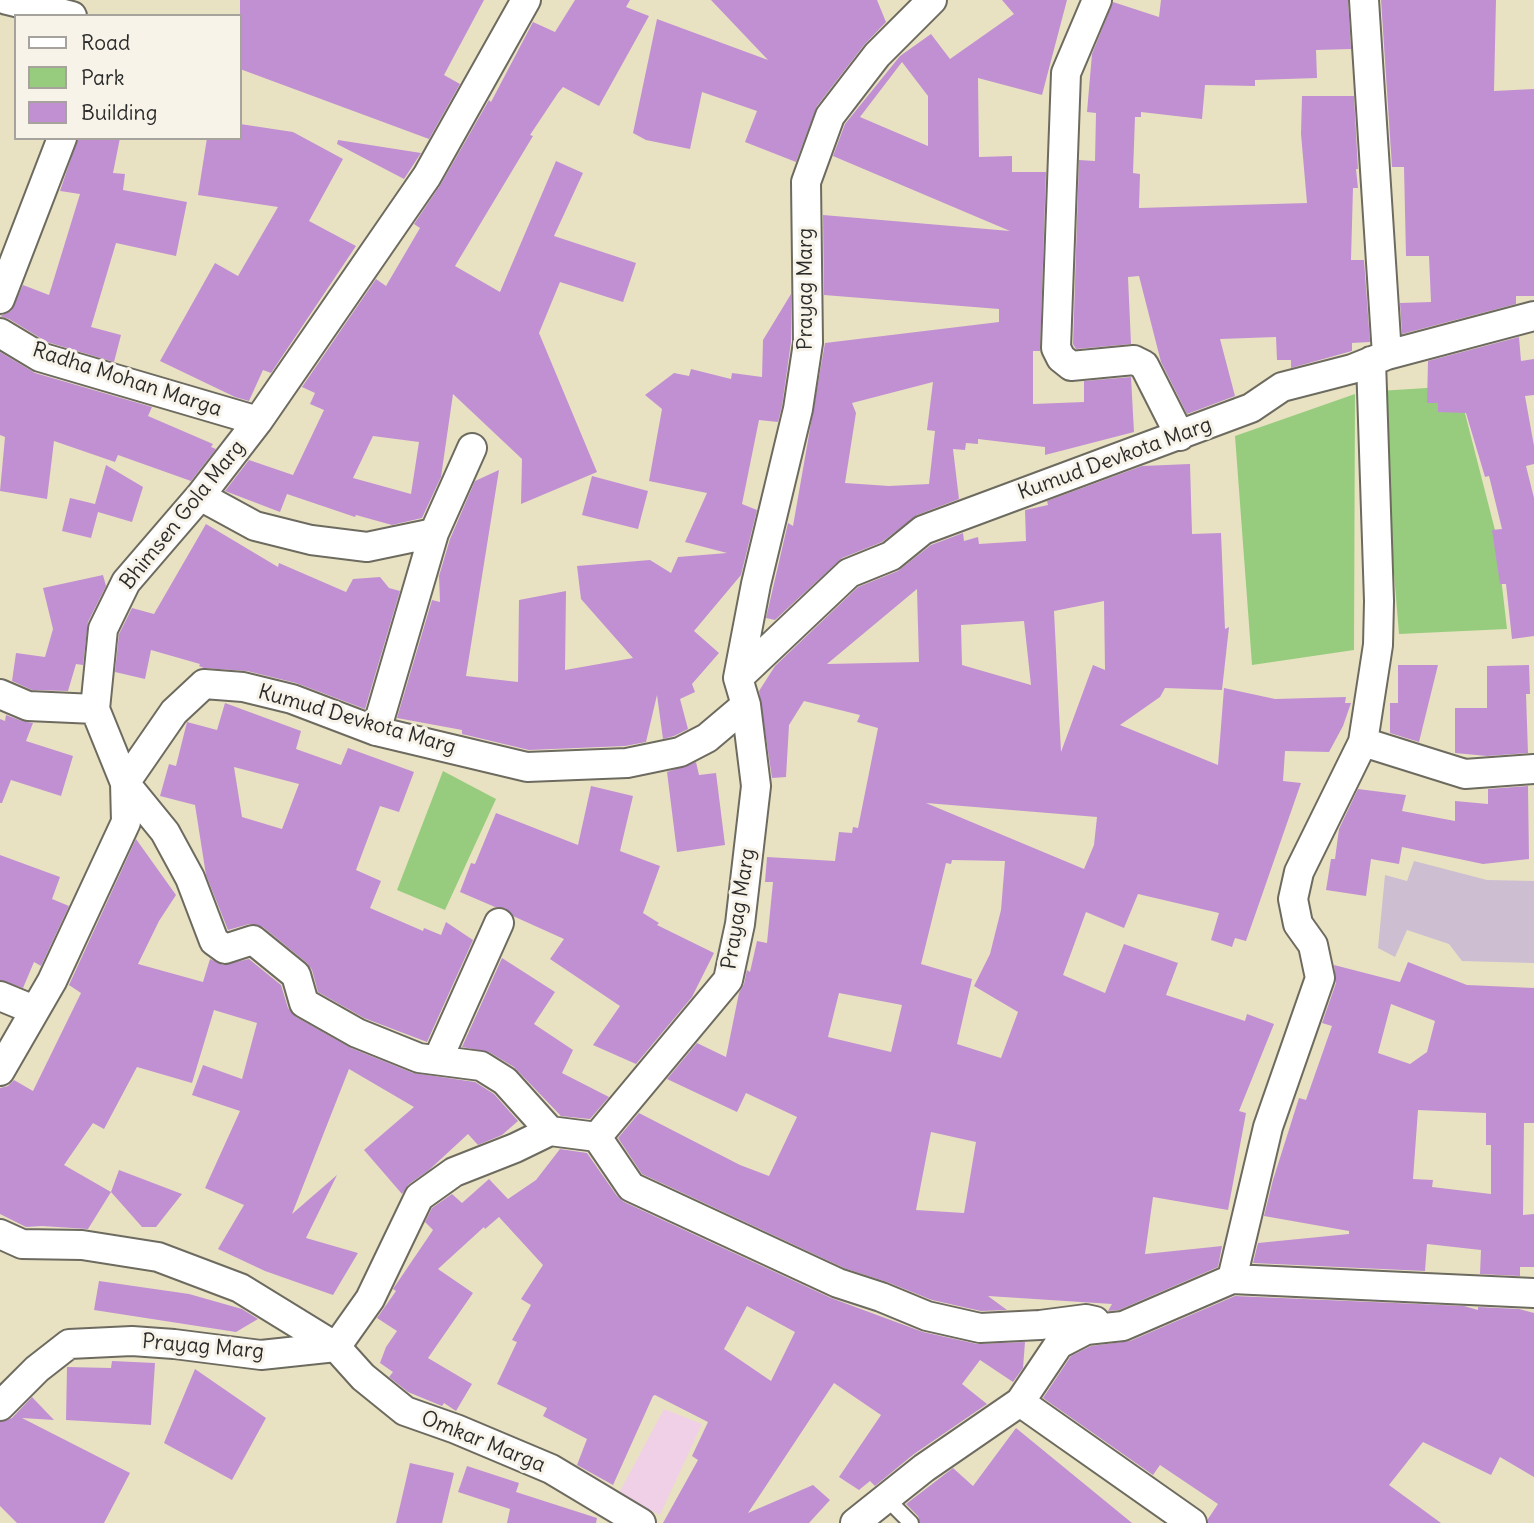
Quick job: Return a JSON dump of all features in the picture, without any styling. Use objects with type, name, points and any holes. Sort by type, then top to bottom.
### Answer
[{"type":"street","points":[[7,0],[64,14]]},
{"type":"street","name":"Bhimsen Gola Marg","points":[[0,1071],[52,981],[126,822],[125,783],[94,709],[103,629],[126,582],[200,496],[258,421],[427,176],[526,0]]},
{"type":"street","name":"Prayag Marg","points":[[597,1137],[728,980],[740,924],[757,786],[746,705],[738,678],[755,584],[795,421],[808,343],[806,182],[830,116],[877,55],[932,0]]},
{"type":"street","points":[[1097,0],[1066,73],[1056,348],[1061,358],[1071,366],[1134,360],[1144,365],[1180,436]]},
{"type":"street","points":[[1232,1279],[1268,1127],[1320,978],[1313,945],[1298,924],[1293,899],[1299,872],[1363,742],[1378,645],[1379,358],[1364,0]]},
{"type":"street","points":[[0,299],[61,140]]},
{"type":"street","name":"Kumud Devkota Marg","points":[[738,678],[849,573],[891,556],[923,530],[1251,408],[1282,387],[1534,316]]},
{"type":"street","name":"Radha Mohan Marga","points":[[0,333],[40,358],[258,421]]},
{"type":"street","points":[[376,730],[434,533],[472,448]]},
{"type":"street","points":[[200,496],[255,526],[311,540],[367,547],[434,533]]},
{"type":"street","name":"Kumud Devkota Marg","points":[[125,783],[174,712],[204,684],[243,687],[292,699],[376,730],[527,767],[627,763],[680,752],[707,738],[746,705]]},
{"type":"street","points":[[0,694],[28,706],[94,709]]},
{"type":"street","points":[[1363,742],[1465,774],[1534,769]]},
{"type":"street","points":[[125,783],[164,832],[190,878],[214,941],[225,949],[253,940],[296,975],[304,1003],[357,1032],[419,1058],[481,1066],[505,1081],[551,1131]]},
{"type":"street","points":[[438,1059],[499,923]]},
{"type":"street","points":[[0,996],[34,1010]]},
{"type":"street","points":[[336,1347],[370,1299],[419,1197],[454,1172],[515,1149],[551,1131],[597,1137],[631,1187],[838,1283],[927,1316],[980,1328],[1086,1319],[1123,1326]]},
{"type":"street","name":"Omkar Marga","points":[[0,1234],[22,1244],[82,1245],[158,1257],[240,1288],[336,1347],[363,1377],[405,1411],[456,1429],[551,1469],[641,1523]]},
{"type":"street","points":[[855,1523],[924,1468],[1020,1402],[1059,1343],[1086,1331],[1123,1326],[1232,1279],[1534,1293]]},
{"type":"street","name":"Prayag Marg","points":[[0,1406],[37,1369],[69,1344],[132,1341],[174,1343],[261,1355],[336,1347]]},
{"type":"street","points":[[1020,1402],[1192,1523]]},
{"type":"lane","points":[[886,1498],[911,1523]]},
{"type":"shaded area","points":[[1414,861],[1487,880],[1534,881],[1534,963],[1462,961],[1449,944],[1407,930],[1395,957],[1378,948],[1385,875],[1407,881]]},
{"type":"shaded area","points":[[664,1409],[702,1424],[660,1515],[618,1495]]},
{"type":"green space","points":[[1458,386],[1496,534],[1507,629],[1399,634],[1379,391]]},
{"type":"green space","points":[[1355,394],[1354,650],[1252,665],[1235,436]]},
{"type":"green space","points":[[443,771],[496,799],[445,910],[397,890]]},
{"type":"building","points":[[240,0],[484,0],[444,75],[460,84],[429,139],[242,70]]},
{"type":"building","points":[[575,0],[630,0],[626,7],[649,16],[599,106],[563,87],[558,93],[530,135],[533,136],[455,266],[500,292],[556,161],[583,173],[554,236],[636,263],[623,302],[560,282],[539,333],[597,472],[521,504],[522,459],[453,394],[441,477],[422,518],[392,525],[356,515],[355,517],[287,494],[280,512],[225,491],[249,460],[293,475],[324,410],[310,404],[315,393],[302,387],[376,279],[386,286],[420,228],[414,224],[441,184],[489,100],[491,102],[533,22],[555,32]],"holes":[[[373,436],[419,442],[411,494],[353,478]]]},
{"type":"building","points":[[711,0],[877,0],[886,22],[864,45],[817,106],[796,162],[745,142],[757,111],[702,92],[690,149],[646,140],[633,133],[657,19],[768,60]]},
{"type":"building","points":[[1002,0],[1067,0],[1042,95],[978,78],[979,157],[1012,156],[1012,172],[1046,172],[1040,351],[1033,351],[1033,404],[1084,402],[1084,381],[1131,377],[1134,432],[1045,455],[1045,447],[978,439],[978,444],[966,443],[965,450],[953,449],[959,499],[917,515],[882,542],[842,558],[775,620],[766,618],[788,523],[793,526],[825,343],[999,322],[999,309],[824,295],[823,215],[1010,231],[833,156],[845,124],[900,56],[931,34],[950,59],[1014,14]],"holes":[[[902,62],[928,96],[928,146],[860,117]],[[933,382],[927,430],[935,431],[929,484],[889,486],[845,483],[856,413],[852,403]]]},
{"type":"building","points":[[1161,0],[1348,0],[1351,49],[1316,50],[1317,78],[1255,80],[1255,86],[1205,85],[1202,119],[1141,112],[1141,117],[1135,117],[1133,173],[1140,174],[1139,208],[1307,203],[1301,134],[1302,96],[1354,96],[1358,188],[1353,188],[1351,260],[1364,260],[1370,342],[1352,343],[1352,351],[1291,368],[1291,360],[1277,360],[1276,337],[1220,339],[1235,396],[1187,414],[1161,362],[1139,276],[1128,277],[1131,344],[1076,349],[1073,344],[1079,160],[1095,161],[1096,113],[1087,112],[1092,54],[1113,2],[1159,17]]},
{"type":"building","points":[[1381,0],[1496,0],[1494,91],[1534,89],[1534,296],[1516,296],[1516,304],[1402,334],[1400,303],[1431,302],[1429,256],[1406,256],[1404,167],[1392,167]]},
{"type":"building","points":[[242,124],[293,132],[343,159],[309,221],[356,246],[271,373],[263,370],[249,401],[160,361],[215,263],[238,276],[278,207],[198,195],[207,140],[242,140]]},
{"type":"building","points":[[77,140],[120,140],[113,173],[125,174],[123,190],[187,202],[176,256],[116,243],[91,327],[121,335],[114,362],[47,342],[0,316],[11,311],[23,285],[49,295],[80,194],[60,191]]},
{"type":"building","points":[[338,140],[421,153],[404,179],[337,144]]},
{"type":"building","points":[[791,294],[791,342],[782,406],[778,422],[759,420],[742,504],[757,510],[741,575],[694,631],[719,653],[692,684],[695,692],[680,699],[688,729],[663,739],[657,695],[646,742],[625,746],[529,750],[462,734],[462,730],[397,718],[432,600],[440,602],[439,576],[450,539],[475,481],[499,470],[466,676],[518,682],[519,600],[566,591],[565,670],[633,658],[581,599],[577,566],[650,560],[671,573],[678,557],[727,553],[685,542],[707,493],[649,481],[662,409],[645,395],[674,373],[689,376],[691,369],[731,379],[732,373],[762,377],[763,340]]},
{"type":"building","points":[[1519,337],[1521,361],[1534,359],[1534,395],[1525,396],[1534,446],[1534,464],[1526,466],[1534,498],[1534,636],[1512,639],[1506,584],[1500,584],[1492,530],[1502,529],[1489,476],[1485,477],[1466,413],[1438,412],[1438,403],[1427,403],[1428,361]]},
{"type":"building","points":[[0,352],[35,373],[152,407],[148,416],[213,444],[211,447],[216,449],[191,481],[118,455],[115,462],[54,441],[47,499],[0,491],[5,437],[0,435]]},
{"type":"building","points":[[1190,464],[1192,534],[1221,533],[1225,629],[1229,627],[1222,690],[1165,688],[1160,697],[1120,725],[1218,765],[1224,688],[1275,699],[1346,697],[1345,703],[1351,703],[1343,726],[1329,752],[1285,751],[1283,781],[1301,783],[1246,941],[1235,938],[1232,947],[1211,940],[1219,913],[1138,894],[1124,928],[1086,912],[1063,975],[1105,993],[1124,944],[1178,963],[1166,995],[1245,1021],[1247,1014],[1274,1024],[1239,1111],[1246,1113],[1228,1210],[1153,1197],[1145,1254],[1222,1246],[1218,1267],[1119,1310],[1108,1311],[1112,1304],[988,1296],[1007,1310],[981,1311],[932,1300],[844,1268],[642,1174],[618,1138],[639,1113],[740,1165],[769,1176],[797,1117],[746,1093],[737,1112],[667,1079],[697,1043],[726,1057],[739,993],[747,970],[750,972],[757,941],[767,943],[773,882],[765,882],[767,857],[835,861],[839,832],[852,833],[853,827],[858,828],[878,728],[857,722],[860,715],[804,701],[789,725],[786,777],[772,778],[759,691],[775,666],[858,587],[898,571],[931,545],[963,533],[964,541],[978,537],[979,544],[1026,541],[1025,510],[1048,505],[1047,501],[1142,466]],"holes":[[[917,589],[919,662],[827,664]],[[1104,601],[1105,670],[1093,665],[1061,752],[1054,611]],[[1024,621],[1031,685],[962,665],[961,625]],[[926,803],[1097,817],[1094,845],[1084,869]],[[952,860],[1005,861],[1001,910],[990,954],[974,986],[1018,1012],[1001,1058],[957,1044],[972,979],[921,964],[946,863],[951,864]],[[839,993],[902,1005],[891,1052],[828,1037]],[[931,1132],[976,1142],[964,1213],[916,1210]]]},
{"type":"building","points":[[106,465],[143,487],[132,522],[98,512],[91,538],[62,531],[70,498],[95,504]]},
{"type":"building","points":[[592,476],[648,491],[638,529],[582,515]]},
{"type":"building","points":[[206,524],[278,567],[279,563],[346,592],[353,579],[380,577],[389,588],[400,591],[365,709],[296,683],[247,671],[204,668],[199,666],[200,664],[151,650],[145,679],[115,672],[119,634],[132,608],[154,614]]},
{"type":"building","points":[[103,575],[106,586],[88,622],[83,665],[76,664],[68,691],[32,690],[12,681],[16,653],[45,657],[53,629],[43,588]]},
{"type":"building","points":[[1398,665],[1438,665],[1419,742],[1390,733],[1390,703],[1398,703]]},
{"type":"building","points":[[1529,665],[1530,694],[1526,694],[1528,753],[1487,756],[1455,753],[1455,708],[1487,708],[1487,666]]},
{"type":"building","points":[[225,703],[301,731],[296,749],[341,765],[348,748],[414,772],[399,812],[380,806],[356,870],[381,881],[370,908],[423,931],[424,928],[441,935],[446,922],[473,940],[427,1042],[364,1018],[318,992],[312,970],[307,963],[263,927],[249,924],[228,930],[206,875],[195,805],[160,796],[169,764],[176,766],[187,722],[217,730]],"holes":[[[234,767],[299,784],[282,829],[242,817]]]},
{"type":"building","points":[[6,715],[33,723],[26,741],[73,756],[61,796],[11,780],[0,803],[0,719],[5,721]]},
{"type":"building","points":[[696,762],[699,775],[716,773],[725,845],[677,852],[667,772]]},
{"type":"building","points":[[591,786],[633,796],[620,851],[660,866],[643,913],[659,923],[657,925],[714,953],[692,997],[636,1064],[593,1045],[620,1006],[550,959],[564,939],[513,916],[505,908],[495,907],[460,892],[496,813],[578,845]]},
{"type":"building","points":[[1528,786],[1529,859],[1483,864],[1402,847],[1399,864],[1371,859],[1366,896],[1326,890],[1331,859],[1335,859],[1339,829],[1358,789],[1406,795],[1402,811],[1455,821],[1455,801],[1488,804],[1488,789]]},
{"type":"building","points":[[136,839],[176,895],[159,921],[138,964],[203,982],[210,959],[223,965],[249,959],[281,985],[288,1008],[296,1017],[351,1048],[413,1073],[475,1082],[494,1094],[518,1121],[502,1135],[478,1145],[468,1134],[429,1170],[409,1184],[402,1194],[364,1150],[414,1107],[349,1069],[292,1214],[337,1175],[306,1238],[358,1253],[333,1295],[265,1271],[218,1249],[244,1205],[205,1188],[240,1111],[192,1095],[203,1065],[242,1079],[257,1023],[214,1010],[192,1083],[137,1067],[104,1129],[93,1123],[64,1165],[111,1192],[88,1229],[26,1227],[0,1214],[0,1088],[8,1086],[14,1080],[33,1091],[81,993],[69,985]]},
{"type":"building","points":[[0,855],[60,877],[52,899],[69,906],[41,966],[34,962],[23,988],[0,980]]},
{"type":"building","points":[[502,958],[555,992],[534,1024],[573,1050],[562,1073],[609,1097],[590,1119],[561,1116],[514,1067],[489,1052],[462,1047]]},
{"type":"building","points":[[1408,962],[1467,985],[1534,988],[1534,1123],[1524,1123],[1523,1215],[1534,1214],[1534,1267],[1520,1267],[1520,1276],[1480,1274],[1481,1250],[1427,1244],[1425,1271],[1253,1263],[1258,1243],[1349,1234],[1349,1231],[1264,1216],[1299,1098],[1306,1100],[1332,1026],[1322,1023],[1336,983],[1334,965],[1400,982]],"holes":[[[1391,1004],[1435,1021],[1427,1052],[1410,1064],[1378,1053]],[[1418,1110],[1486,1113],[1486,1145],[1491,1145],[1491,1194],[1432,1187],[1433,1180],[1413,1179]]]},
{"type":"building","points":[[560,1149],[587,1153],[624,1202],[831,1298],[923,1332],[977,1344],[1025,1342],[1023,1368],[1013,1382],[980,1360],[962,1384],[987,1404],[914,1454],[875,1486],[870,1481],[859,1490],[839,1477],[881,1415],[834,1383],[748,1513],[813,1485],[830,1500],[809,1523],[663,1523],[698,1460],[692,1456],[708,1422],[655,1395],[613,1485],[577,1465],[587,1439],[543,1416],[547,1408],[497,1384],[517,1342],[512,1340],[531,1305],[521,1299],[543,1265],[499,1217],[485,1229],[484,1227],[438,1269],[473,1293],[428,1358],[472,1384],[456,1411],[444,1403],[442,1406],[408,1392],[389,1377],[393,1372],[380,1363],[386,1347],[397,1331],[377,1318],[433,1230],[425,1222],[432,1208],[452,1194],[462,1203],[489,1179],[508,1199],[536,1180]],"holes":[[[747,1306],[795,1332],[771,1381],[724,1349]]]},
{"type":"building","points":[[119,1170],[182,1194],[156,1227],[142,1227],[111,1192]]},
{"type":"building","points":[[99,1281],[189,1294],[242,1309],[258,1319],[236,1332],[94,1310]]},
{"type":"building","points":[[1235,1296],[1464,1306],[1478,1310],[1478,1307],[1519,1309],[1534,1313],[1534,1477],[1500,1457],[1491,1475],[1423,1442],[1389,1485],[1441,1523],[1208,1523],[1218,1504],[1160,1465],[1153,1475],[1043,1398],[1071,1356],[1091,1346],[1130,1341]]},
{"type":"building","points":[[112,1361],[155,1363],[151,1425],[66,1420],[67,1367],[111,1368]]},
{"type":"building","points":[[195,1369],[266,1418],[232,1480],[164,1443]]},
{"type":"building","points":[[32,1397],[54,1420],[22,1418],[130,1473],[104,1523],[17,1523],[0,1506],[0,1422],[12,1418]]},
{"type":"building","points":[[1016,1428],[1132,1523],[920,1523],[918,1516],[906,1504],[953,1468],[973,1486]]},
{"type":"building","points":[[410,1463],[454,1473],[442,1523],[396,1523]]},
{"type":"building","points":[[467,1466],[519,1483],[516,1492],[597,1518],[596,1523],[507,1523],[510,1509],[458,1492]]}]
